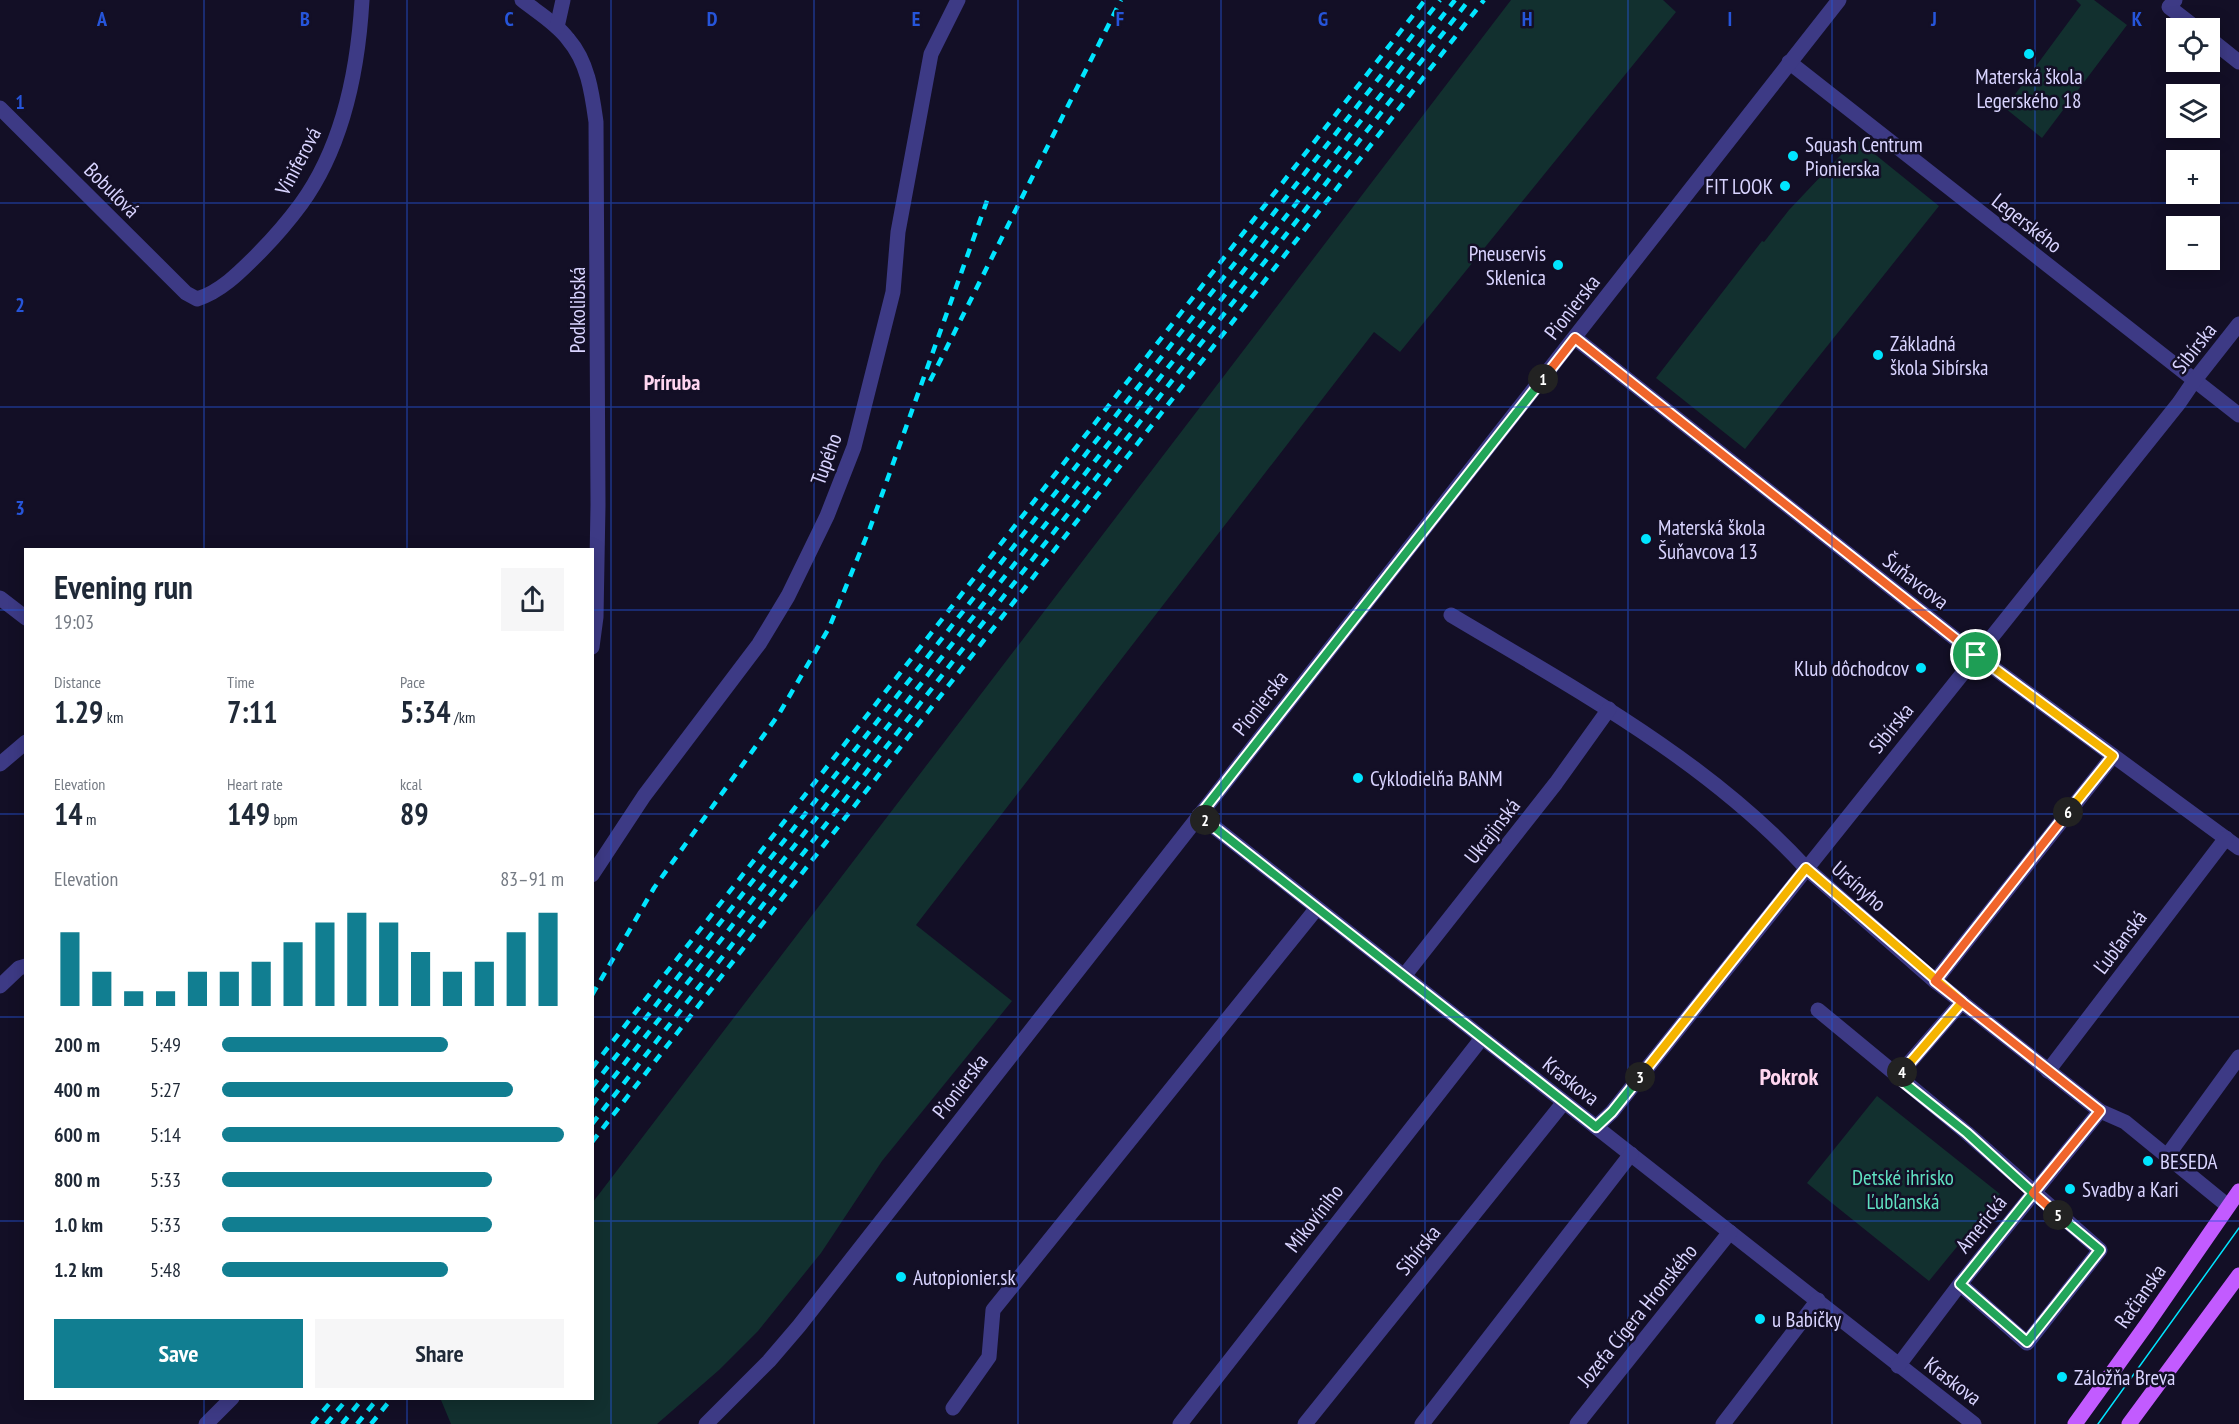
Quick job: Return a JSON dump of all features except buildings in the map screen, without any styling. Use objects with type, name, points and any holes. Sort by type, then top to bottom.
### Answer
[{"type":"main road","name":"Račianska","points":[[2074,1424],[2239,1191]]},
{"type":"main road","points":[[2129,1424],[2239,1275]]},
{"type":"street","name":"Viniferová","points":[[197,299],[211,295],[245,267],[279,233],[302,203],[322,169],[338,131],[356,60],[362,0]]},
{"type":"street","name":"Podkolibská","points":[[522,0],[570,40],[587,72],[596,122],[598,505],[594,632]]},
{"type":"street","points":[[557,27],[563,0]]},
{"type":"street","name":"Tupého","points":[[594,872],[644,796],[759,644],[788,596],[827,516],[854,447],[893,292],[898,232],[931,54],[958,0]]},
{"type":"street","name":"Pionierska","points":[[706,1424],[762,1368],[799,1326],[1839,0]]},
{"type":"street","points":[[2172,4],[2186,18]]},
{"type":"street","points":[[2220,47],[2239,62]]},
{"type":"street","name":"Legerského","points":[[1789,62],[2239,415]]},
{"type":"street","name":"Bobuľová","points":[[0,108],[186,294],[197,299]]},
{"type":"street","name":"Sibírska","points":[[1596,1127],[1612,1112],[2179,404],[2239,324]]},
{"type":"street","name":"Šuňavcova","points":[[1575,338],[1976,655],[2239,848]]},
{"type":"street","points":[[0,598],[24,616]]},
{"type":"street","name":"Ursínyho","points":[[1451,615],[1609,709],[1656,740],[1711,782],[1935,981],[2100,1111],[2125,1122],[2228,1206]]},
{"type":"street","name":"Ukrajinská","points":[[1404,976],[1556,783],[1609,709]]},
{"type":"street","points":[[0,764],[24,744]]},
{"type":"street","points":[[1935,981],[2113,756]]},
{"type":"street","name":"Kraskova","points":[[1199,816],[1974,1424]]},
{"type":"street","name":"Ľubľanská","points":[[2048,1071],[2226,838]]},
{"type":"street","points":[[953,1408],[989,1357],[993,1310],[1317,908]]},
{"type":"street","points":[[0,986],[19,968],[24,967]]},
{"type":"street","points":[[1897,1077],[1962,1002]]},
{"type":"street","points":[[1818,1010],[1967,1133],[2100,1250],[2027,1342],[1960,1284]]},
{"type":"street","name":"Mikovíniho","points":[[1180,1424],[1482,1038]]},
{"type":"street","points":[[2167,1156],[2239,1057]]},
{"type":"street","name":"Sibírska","points":[[1305,1424],[1564,1102]]},
{"type":"street","name":"Americká","points":[[1898,1366],[1960,1284],[2100,1111]]},
{"type":"street","points":[[1422,1424],[1631,1154]]},
{"type":"street","name":"Jozefa Cígera Hronského","points":[[1577,1424],[1730,1232]]},
{"type":"street","points":[[1726,1423],[1818,1300]]},
{"type":"street","points":[[206,1424],[230,1400]]},
{"type":"green space","points":[[1511,0],[1663,0],[1676,12],[1400,352],[1374,332],[916,925],[1012,1001],[882,1161],[821,1253],[758,1331],[719,1370],[657,1424],[451,1424],[441,1400],[594,1400],[594,1201]]},
{"type":"green space","points":[[2076,0],[2094,0],[2127,25],[2042,138],[2005,108],[2081,5]]},
{"type":"green space","points":[[1856,139],[1939,206],[1745,449],[1656,378],[1762,241],[1764,242],[1789,210]]},
{"type":"green space","name":"Detské ihrisko Ľubľanská","points":[[1877,1096],[2000,1194],[1929,1281],[1807,1183]]},
{"type":"tram line","points":[[2098,1424],[2239,1228]]},
{"type":"railway","points":[[930,381],[1121,0]]},
{"type":"railway","points":[[594,1065],[1425,0]]},
{"type":"railway","points":[[594,1084],[1440,0]]},
{"type":"railway","points":[[594,1102],[1455,0]]},
{"type":"railway","points":[[594,1121],[1469,0]]},
{"type":"railway","points":[[594,1139],[1484,0]]},
{"type":"railway","points":[[594,992],[654,888],[779,714],[829,628],[870,528],[988,198]]},
{"type":"railway","points":[[312,1424],[332,1400]]},
{"type":"railway","points":[[326,1424],[346,1400]]},
{"type":"railway","points":[[342,1424],[361,1400]]},
{"type":"railway","points":[[357,1424],[376,1400]]},
{"type":"railway","points":[[371,1424],[390,1400]]},
{"type":"place","name":"Materská škola Legerského 18","points":[[2029,54]]},
{"type":"place","name":"Squash Centrum Pionierska","points":[[1793,156]]},
{"type":"place","name":"FIT LOOK","points":[[1785,186]]},
{"type":"place","name":"Pneuservis Sklenica","points":[[1558,265]]},
{"type":"place","name":"Základná škola Sibírska","points":[[1878,355]]},
{"type":"place","name":"Materská škola Šuňavcova 13","points":[[1646,539]]},
{"type":"place","name":"Klub dôchodcov","points":[[1921,668]]},
{"type":"place","name":"Cyklodielňa BANM","points":[[1358,778]]},
{"type":"place","name":"BESEDA","points":[[2148,1161]]},
{"type":"place","name":"Svadby a Kari","points":[[2070,1189]]},
{"type":"place","name":"Autopionier.sk","points":[[901,1277]]},
{"type":"place","name":"u Babičky","points":[[1760,1319]]},
{"type":"place","name":"Záložňa Breva","points":[[2062,1377]]},
{"type":"district","name":"Príruba","points":[[672,382]]},
{"type":"district","name":"Pokrok","points":[[1789,1076]]},
{"type":"route","points":[[1976,655],[1575,338],[1199,816],[1596,1127],[1612,1112],[1806,868],[1935,981],[1962,1002],[1897,1077],[1967,1133],[2033,1193],[1960,1284],[2027,1342],[2100,1250],[2033,1193],[2100,1111],[2048,1071],[2005,1036],[1935,981],[2113,756],[1976,655]]}]
